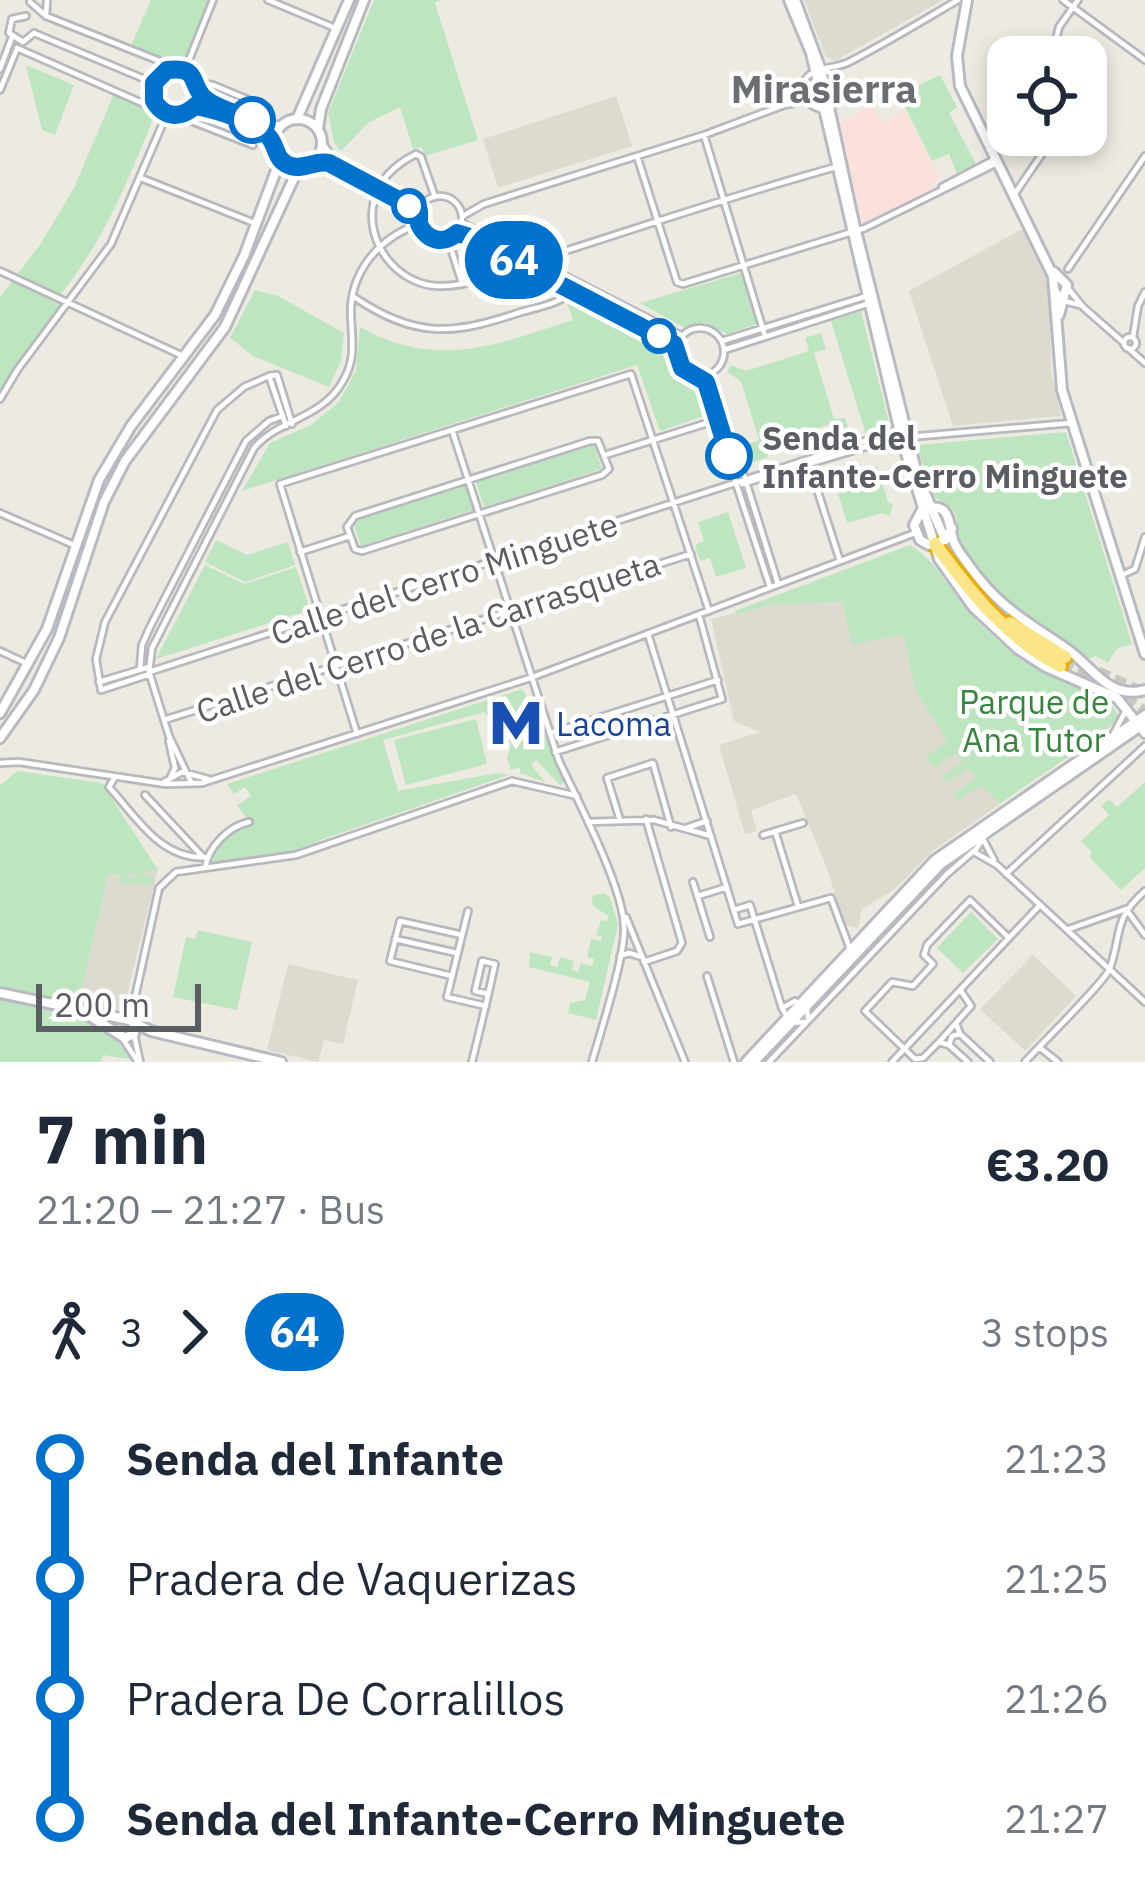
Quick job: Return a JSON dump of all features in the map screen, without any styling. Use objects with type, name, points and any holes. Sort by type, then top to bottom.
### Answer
[{"type":"highway","points":[[944,538],[996,621],[1062,662]]},
{"type":"street","points":[[45,14],[47,0]]},
{"type":"street","points":[[184,70],[213,0]]},
{"type":"street","points":[[268,0],[338,30]]},
{"type":"street","points":[[297,119],[349,0]]},
{"type":"street","points":[[364,0],[318,118],[318,130],[334,158],[379,187]]},
{"type":"street","points":[[792,0],[818,70],[903,435],[926,509],[944,538],[955,545],[1005,608],[1076,656],[1102,682],[1141,692]]},
{"type":"street","points":[[806,101],[806,80],[818,70],[848,62],[963,0]]},
{"type":"street","points":[[963,0],[957,73],[996,161],[1063,285],[1145,362]]},
{"type":"street","points":[[1063,0],[1145,60]]},
{"type":"street","points":[[1055,36],[1078,0]]},
{"type":"street","points":[[17,48],[167,114],[184,113],[195,106],[199,94],[197,83],[184,70],[45,14],[31,1],[26,16]]},
{"type":"street","points":[[26,16],[34,23],[34,33]]},
{"type":"street","points":[[0,69],[12,38],[10,21],[26,16]]},
{"type":"street","points":[[0,90],[17,48],[34,33]]},
{"type":"street","points":[[34,33],[154,83]]},
{"type":"street","points":[[12,38],[22,41]]},
{"type":"street","points":[[826,109],[842,95],[838,77],[848,62]]},
{"type":"street","points":[[157,107],[154,83],[162,73],[174,69]]},
{"type":"street","points":[[818,70],[838,77]]},
{"type":"street","points":[[197,83],[268,108]]},
{"type":"street","points":[[784,105],[803,92]]},
{"type":"street","points":[[199,94],[266,125],[297,119],[318,130]]},
{"type":"street","points":[[459,206],[484,204],[784,105],[806,101],[826,109]]},
{"type":"street","points":[[0,713],[47,628],[89,502],[118,444],[185,358],[231,287],[280,160],[274,142],[258,129],[195,106]]},
{"type":"street","points":[[184,113],[253,145]]},
{"type":"street","points":[[0,399],[17,369],[111,244],[167,114]]},
{"type":"street","points":[[274,142],[284,124]]},
{"type":"street","points":[[704,135],[765,332]]},
{"type":"street","points":[[314,161],[322,143]]},
{"type":"street","points":[[435,196],[422,157],[412,156],[379,187],[372,217],[379,247],[393,266],[412,279],[442,286],[838,168]]},
{"type":"street","points":[[638,156],[677,282],[683,284],[853,231],[996,161]]},
{"type":"street","points":[[1014,195],[1041,156]]},
{"type":"street","points":[[1145,156],[1063,285],[1058,319],[1058,369],[1071,423],[1145,655]]},
{"type":"street","points":[[280,160],[299,167],[314,161],[329,163],[421,208]]},
{"type":"street","points":[[0,738],[34,690],[59,638],[104,502],[125,461],[225,327],[299,167]]},
{"type":"street","points":[[141,178],[257,224]]},
{"type":"street","points":[[435,196],[449,197],[459,206],[462,219],[457,233],[448,239],[430,238],[419,224],[421,208],[435,196]]},
{"type":"street","points":[[462,219],[484,204]]},
{"type":"street","points":[[462,219],[682,336]]},
{"type":"street","points":[[190,784],[169,736],[150,671],[154,641],[254,448],[265,436],[318,410],[340,388],[353,357],[353,297],[360,272],[379,247],[419,224]]},
{"type":"street","points":[[457,233],[677,347]]},
{"type":"street","points":[[448,239],[462,283]]},
{"type":"street","points":[[0,271],[185,358]]},
{"type":"street","points":[[1063,285],[1083,307]]},
{"type":"street","points":[[353,297],[402,324],[444,332],[476,327],[556,301],[572,291]]},
{"type":"street","points":[[1145,292],[1138,306],[1135,340],[1145,362]]},
{"type":"street","points":[[724,350],[870,299]]},
{"type":"street","points":[[701,328],[722,340],[723,360],[712,373],[700,376],[682,368],[677,347],[682,336],[701,328]]},
{"type":"street","points":[[722,340],[765,332]]},
{"type":"street","points":[[1126,346],[1127,338],[1135,340]]},
{"type":"street","points":[[712,373],[721,418],[774,586]]},
{"type":"street","points":[[100,686],[96,659],[105,622],[217,410],[244,387],[277,375],[289,425]]},
{"type":"street","points":[[357,734],[280,484],[634,375],[709,611]]},
{"type":"street","points":[[269,376],[289,425]]},
{"type":"street","points":[[700,376],[721,418]]},
{"type":"street","points":[[140,669],[142,645],[150,627],[246,441],[258,428],[283,416]]},
{"type":"street","points":[[605,455],[721,418]]},
{"type":"street","name":"Calle del Cerro Minguete","points":[[100,686],[903,435],[1071,423]]},
{"type":"street","points":[[452,430],[555,752],[685,1062]]},
{"type":"street","name":"Calle del Cerro Minguete","points":[[742,482],[903,435]]},
{"type":"street","points":[[594,440],[602,444],[605,455],[609,469],[602,475],[362,551],[355,549],[350,536],[347,522],[355,516],[468,480],[594,440]]},
{"type":"street","points":[[809,464],[839,561]]},
{"type":"street","points":[[926,509],[915,520],[915,533],[926,544],[944,538]]},
{"type":"street","points":[[926,509],[947,512],[939,559],[961,592],[1018,649],[1044,666],[1108,692],[1127,706],[1142,727]]},
{"type":"street","points":[[0,513],[74,545]]},
{"type":"street","points":[[0,763],[152,782],[214,780],[530,678],[915,533]]},
{"type":"street","points":[[300,552],[350,536]]},
{"type":"street","points":[[1120,576],[1136,569],[1145,537]]},
{"type":"street","name":"Calle del Cerro de la Carrasqueta","points":[[164,720],[691,554]]},
{"type":"street","points":[[555,752],[722,699],[700,615]]},
{"type":"street","points":[[648,634],[738,925],[831,898],[850,949]]},
{"type":"street","points":[[0,651],[30,665]]},
{"type":"street","name":"Calle del Cerro Minguete","points":[[100,686],[140,669],[150,671]]},
{"type":"street","points":[[750,1062],[786,1016],[955,852],[1108,740],[1120,726],[1127,706],[1141,692],[1145,677]]},
{"type":"street","points":[[549,733],[718,680]]},
{"type":"street","points":[[1108,740],[1142,727]]},
{"type":"street","points":[[802,1005],[923,871],[1142,727]]},
{"type":"street","points":[[152,782],[169,778],[175,768],[169,736]]},
{"type":"street","points":[[1006,874],[1145,746]]},
{"type":"street","points":[[620,820],[607,778],[653,764],[671,827]]},
{"type":"street","points":[[152,782],[167,782],[184,772],[214,780]]},
{"type":"street","points":[[115,777],[109,787],[166,849],[185,859],[205,857],[230,830],[249,822]]},
{"type":"street","points":[[139,1062],[130,1026],[134,1002],[159,889],[176,872],[296,855],[512,781],[577,796]]},
{"type":"street","points":[[145,795],[205,857],[205,868]]},
{"type":"street","points":[[588,822],[646,819],[711,836]]},
{"type":"street","points":[[618,957],[629,952],[643,959],[677,951],[682,944],[646,819]]},
{"type":"street","points":[[681,830],[707,821]]},
{"type":"street","points":[[763,835],[803,823]]},
{"type":"street","points":[[775,831],[798,906]]},
{"type":"street","points":[[750,1062],[765,1058],[796,1033],[973,854],[978,836]]},
{"type":"street","points":[[978,836],[997,865],[1145,1003]]},
{"type":"street","points":[[955,852],[997,865]]},
{"type":"street","points":[[693,882],[710,937]]},
{"type":"street","points":[[697,896],[727,887]]},
{"type":"street","points":[[1025,1062],[1110,970],[1118,925],[1126,909],[1145,891]]},
{"type":"street","points":[[961,990],[971,1006],[919,1059],[865,1011],[892,982],[913,986],[933,964],[924,955],[927,945],[970,900],[1009,938]]},
{"type":"street","points":[[734,910],[750,905],[786,1016]]},
{"type":"street","points":[[892,1062],[1040,905]]},
{"type":"street","points":[[1067,929],[1126,909]]},
{"type":"street","points":[[1126,909],[1145,935]]},
{"type":"street","points":[[592,1062],[625,928],[622,910]]},
{"type":"street","points":[[468,911],[447,997],[486,1006]]},
{"type":"street","points":[[452,976],[390,961],[395,939],[400,921],[462,935]]},
{"type":"street","points":[[395,939],[457,953]]},
{"type":"street","points":[[472,1062],[486,1006],[495,964],[482,961],[475,991],[488,994]]},
{"type":"street","points":[[707,976],[734,1061]]},
{"type":"street","points":[[0,993],[238,1057],[281,1062]]},
{"type":"street","points":[[765,1058],[790,1000],[802,1005],[808,1019]]},
{"type":"street","points":[[77,1010],[120,1036],[139,1062]]},
{"type":"street","points":[[786,1016],[808,1019]]},
{"type":"street","points":[[956,1023],[960,1034],[990,1062]]},
{"type":"street","points":[[120,1036],[118,1026],[130,1026]]},
{"type":"street","points":[[120,1036],[130,1026]]},
{"type":"street","points":[[950,1045],[952,1036],[960,1034]]},
{"type":"street","points":[[939,1042],[950,1045],[968,1062]]},
{"type":"street","points":[[1039,1046],[1058,1062]]},
{"type":"shaded area","points":[[804,0],[943,0],[835,61],[826,57]]},
{"type":"shaded area","points":[[616,96],[632,146],[498,188],[483,139]]},
{"type":"shaded area","points":[[871,105],[885,124],[904,109],[940,179],[932,183],[934,188],[862,224],[840,124]]},
{"type":"shaded area","points":[[1022,229],[1049,280],[1051,370],[1061,416],[953,426],[909,291]]},
{"type":"shaded area","points":[[843,602],[903,634],[916,691],[1013,763],[1011,796],[934,850],[896,888],[862,909],[858,929],[845,924],[796,794],[751,810],[757,831],[745,834],[719,745],[760,732],[734,721],[711,619],[773,604]]},
{"type":"shaded area","points":[[158,870],[123,1010],[115,1013],[78,1005],[108,876]]},
{"type":"shaded area","points":[[1033,955],[1076,996],[1025,1051],[980,1009]]},
{"type":"shaded area","points":[[288,964],[358,980],[343,1044],[324,1040],[318,1062],[267,1050]]},
{"type":"green space","points":[[151,0],[213,0],[185,70],[129,50]]},
{"type":"green space","points":[[374,0],[441,0],[435,3],[478,140],[425,156],[421,147],[413,149],[400,107],[369,122],[341,151],[334,142],[328,113]]},
{"type":"green space","points":[[26,65],[74,85],[55,135],[42,130]]},
{"type":"green space","points":[[940,75],[957,107],[949,113],[976,164],[957,173],[949,154],[932,161],[899,95]]},
{"type":"green space","points":[[114,94],[149,108],[153,119],[102,233],[59,297],[69,303],[0,399],[0,297],[42,242],[74,188]]},
{"type":"green space","points":[[741,273],[757,324],[727,334],[704,322],[685,328],[640,303]]},
{"type":"green space","points":[[255,290],[278,296],[344,333],[341,361],[329,387],[253,356],[230,338]]},
{"type":"green space","points":[[567,303],[670,355],[681,374],[699,383],[709,414],[660,431],[637,365],[242,491],[270,443],[311,425],[339,402],[356,371],[360,327],[415,348],[466,349],[573,320]]},
{"type":"green space","points":[[861,311],[890,427],[866,435],[831,321]]},
{"type":"green space","points":[[821,333],[826,349],[814,353],[834,419],[845,418],[849,430],[835,434],[830,424],[765,446],[768,457],[754,462],[749,444],[759,440],[741,381],[727,372],[731,365],[746,371],[809,351],[805,338]]},
{"type":"green space","points":[[1066,432],[1132,644],[1116,649],[1108,663],[1096,656],[1088,659],[996,589],[965,550],[955,512],[932,496],[917,445]]},
{"type":"green space","points":[[594,445],[602,469],[484,507],[476,482]]},
{"type":"green space","points":[[877,466],[893,505],[889,516],[882,513],[847,523],[834,480]]},
{"type":"green space","points":[[466,486],[473,510],[361,546],[353,521]]},
{"type":"green space","points":[[728,512],[746,568],[716,577],[710,558],[700,561],[695,545],[704,541],[698,522]]},
{"type":"green space","points":[[216,540],[247,555],[288,542],[295,565],[245,582],[205,562]]},
{"type":"green space","name":"Parque de Ana Tutor","points":[[910,545],[1005,646],[1043,672],[1097,692],[1119,718],[1000,803],[981,785],[959,800],[954,794],[976,778],[968,768],[947,783],[942,777],[963,762],[956,753],[934,768],[926,757],[947,740],[916,692],[903,634],[852,645],[843,602],[773,604],[736,614]]},
{"type":"green space","points":[[205,565],[244,584],[296,567],[310,610],[156,659]]},
{"type":"green space","points":[[522,689],[544,722],[567,780],[560,785],[536,760],[531,765],[545,782],[520,773],[520,767],[511,770],[507,758],[511,744],[484,712],[383,740],[398,791],[497,773],[509,775],[295,852],[205,863],[230,830],[249,822],[237,805],[251,796],[245,787],[234,794],[227,784]]},
{"type":"green space","points":[[476,719],[487,764],[406,785],[394,740]]},
{"type":"green space","points":[[18,771],[102,783],[158,870],[139,873],[154,876],[152,886],[136,883],[137,873],[123,875],[135,878],[134,885],[120,882],[121,874],[108,876],[78,1005],[0,986],[0,785]]},
{"type":"green space","points":[[1145,782],[1145,868],[1121,890],[1090,858],[1091,851],[1081,841],[1109,815],[1101,806],[1109,799],[1117,807]]},
{"type":"green space","points":[[603,893],[610,897],[618,925],[596,1020],[568,1013],[570,1003],[585,1000],[590,982],[529,967],[530,952],[552,957],[550,965],[557,967],[560,957],[574,961],[572,970],[578,972],[581,963],[592,966],[594,959],[587,957],[591,939],[601,941],[596,935],[601,920],[609,916],[593,906],[592,896]]},
{"type":"green space","points":[[971,912],[998,939],[963,973],[937,948]]},
{"type":"green space","points":[[198,930],[252,942],[237,1010],[173,997],[186,937],[195,939]]},
{"type":"green space","points":[[0,999],[90,1023],[135,1060],[103,1055],[101,1062],[0,1062]]},
{"type":"tunnel","points":[[1065,657],[1145,694]]},
{"type":"tunnel","points":[[1060,666],[1145,712]]},
{"type":"bus line","name":"64","points":[[252,120],[207,100],[199,94],[194,77],[184,70],[167,70],[154,83],[154,101],[167,114],[179,116],[195,106],[204,107],[258,129],[274,142],[277,156],[286,164],[329,163],[419,211],[419,224],[430,238],[467,236],[674,344],[682,368],[706,382],[729,456]]},
{"type":"place","name":"Senda del Infante-Cerro Minguete","points":[[729,456]]},
{"type":"place","name":"Lacoma","points":[[516,723]]},
{"type":"district","name":"Mirasierra","points":[[824,88]]}]
